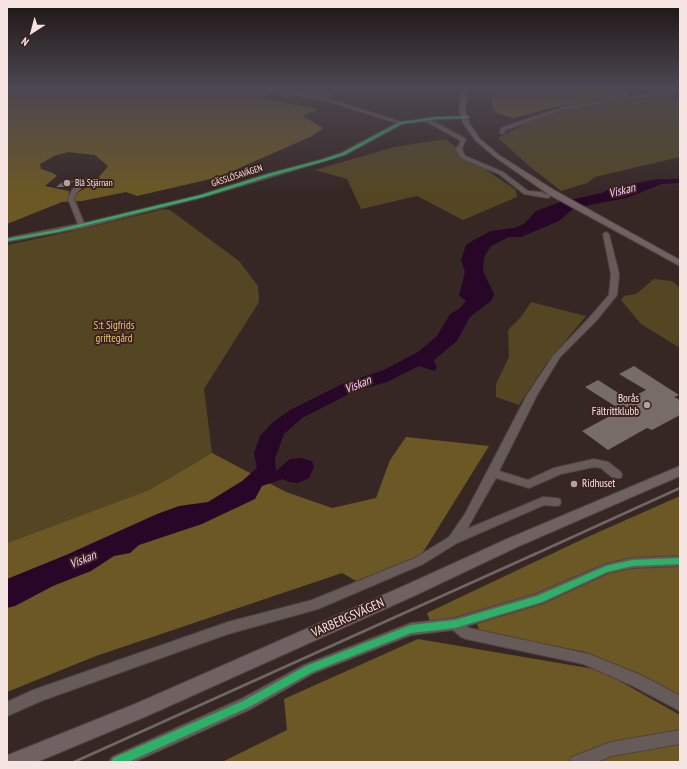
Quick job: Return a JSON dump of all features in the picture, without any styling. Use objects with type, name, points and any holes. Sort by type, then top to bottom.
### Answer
[{"type":"main road","points":[[469,123],[478,140],[496,156],[551,193],[680,260]]},
{"type":"main road","name":"VARBERGSVÄGEN","points":[[15,762],[134,712],[411,590],[519,540],[680,471]]},
{"type":"street","name":"GÄSSLÖSAVÄGEN","points":[[7,240],[82,226],[202,196],[269,175],[325,160],[343,154],[401,123]]},
{"type":"street","points":[[432,123],[464,140],[459,149],[463,157],[501,173],[526,193],[551,193]]},
{"type":"street","points":[[502,133],[503,129],[521,123]]},
{"type":"street","points":[[82,226],[71,199],[74,192],[88,179]]},
{"type":"street","points":[[453,540],[469,517],[532,395],[557,356],[593,319],[613,295],[615,274],[606,234]]},
{"type":"street","points":[[493,473],[529,484],[558,471],[594,463],[604,465],[617,475]]},
{"type":"street","points":[[7,709],[38,695],[228,628],[314,605],[419,561],[453,540],[543,501],[556,502]]},
{"type":"street","points":[[118,762],[246,704],[309,669],[412,629],[455,624],[539,599],[606,569],[632,563],[680,561]]},
{"type":"street","points":[[455,624],[466,633],[584,658],[638,681],[680,704]]},
{"type":"street","points":[[577,762],[611,749],[680,737]]},
{"type":"green space","points":[[526,123],[680,123],[680,157],[595,177],[587,183],[561,191],[528,165],[498,138]]},
{"type":"green space","points":[[446,139],[467,157],[516,190],[517,197],[463,220],[417,196],[361,209],[347,179],[315,170],[394,147]]},
{"type":"green space","name":"S:t Sigfrids griftegård","points":[[164,209],[170,210],[239,261],[258,286],[259,302],[204,389],[212,453],[149,490],[7,543],[7,245],[87,228]]},
{"type":"green space","points":[[654,279],[672,281],[680,288],[680,348],[641,324],[621,300],[624,296],[636,294]]},
{"type":"green space","points":[[531,302],[586,316],[546,364],[519,405],[496,397],[496,384],[509,357],[508,330],[521,317]]},
{"type":"shaded area","points":[[7,123],[314,123],[323,128],[312,136],[219,177],[137,196],[126,192],[82,201],[62,202],[7,224]],"holes":[[[68,152],[95,155],[108,166],[93,184],[75,194],[69,194],[69,191],[45,186],[57,176],[41,169],[40,164],[54,156]]]},
{"type":"shaded area","points":[[406,437],[489,446],[420,557],[356,581],[342,573],[96,656],[7,692],[7,543],[149,490],[212,453],[286,492],[332,508],[376,498],[390,460]]},
{"type":"shaded area","points":[[680,496],[680,699],[638,675],[586,652],[480,632],[473,614],[431,624],[427,613],[583,539]]},
{"type":"shaded area","points":[[418,639],[600,670],[680,715],[680,762],[222,762],[287,730],[284,699]]},
{"type":"water","name":"Viskan","points":[[656,179],[680,179],[680,183],[662,184],[626,198],[574,208],[559,221],[521,237],[509,237],[491,246],[484,257],[483,271],[494,294],[491,301],[470,317],[457,341],[434,360],[437,368],[434,371],[419,366],[387,382],[355,391],[302,418],[284,434],[275,459],[276,471],[290,459],[301,458],[312,461],[314,467],[309,478],[298,483],[289,482],[283,479],[262,486],[255,499],[202,524],[139,545],[130,553],[114,556],[91,571],[53,586],[15,606],[7,608],[7,579],[66,555],[157,514],[179,506],[208,502],[242,481],[257,468],[254,453],[260,436],[272,423],[290,410],[344,383],[384,370],[418,352],[437,336],[450,314],[459,309],[466,301],[459,295],[465,272],[461,260],[466,245],[491,231],[514,228],[524,224],[536,211],[560,202],[602,193],[609,189]]},
{"type":"building","points":[[65,180],[74,181],[66,187],[56,187]]},
{"type":"building","name":"Borås Fältrittklubb","points":[[634,366],[679,395],[674,397],[680,400],[680,415],[652,430],[647,428],[608,450],[582,431],[621,410],[585,387],[598,380],[628,399],[646,390],[619,374]]},
{"type":"railway","points":[[533,555],[680,488]]},
{"type":"railway","points":[[74,762],[535,554]]},
{"type":"cycle path","points":[[7,240],[57,231],[202,196],[269,175],[325,160],[343,154],[402,123]]},
{"type":"cycle path","points":[[117,762],[246,704],[309,669],[411,629],[455,624],[539,599],[606,569],[632,563],[680,561]]},
{"type":"place","name":"Blå Stjärnan","points":[[67,183]]},
{"type":"place","name":"Borås Fältrittklubb","points":[[647,405]]},
{"type":"place","name":"Ridhuset","points":[[574,484]]}]
